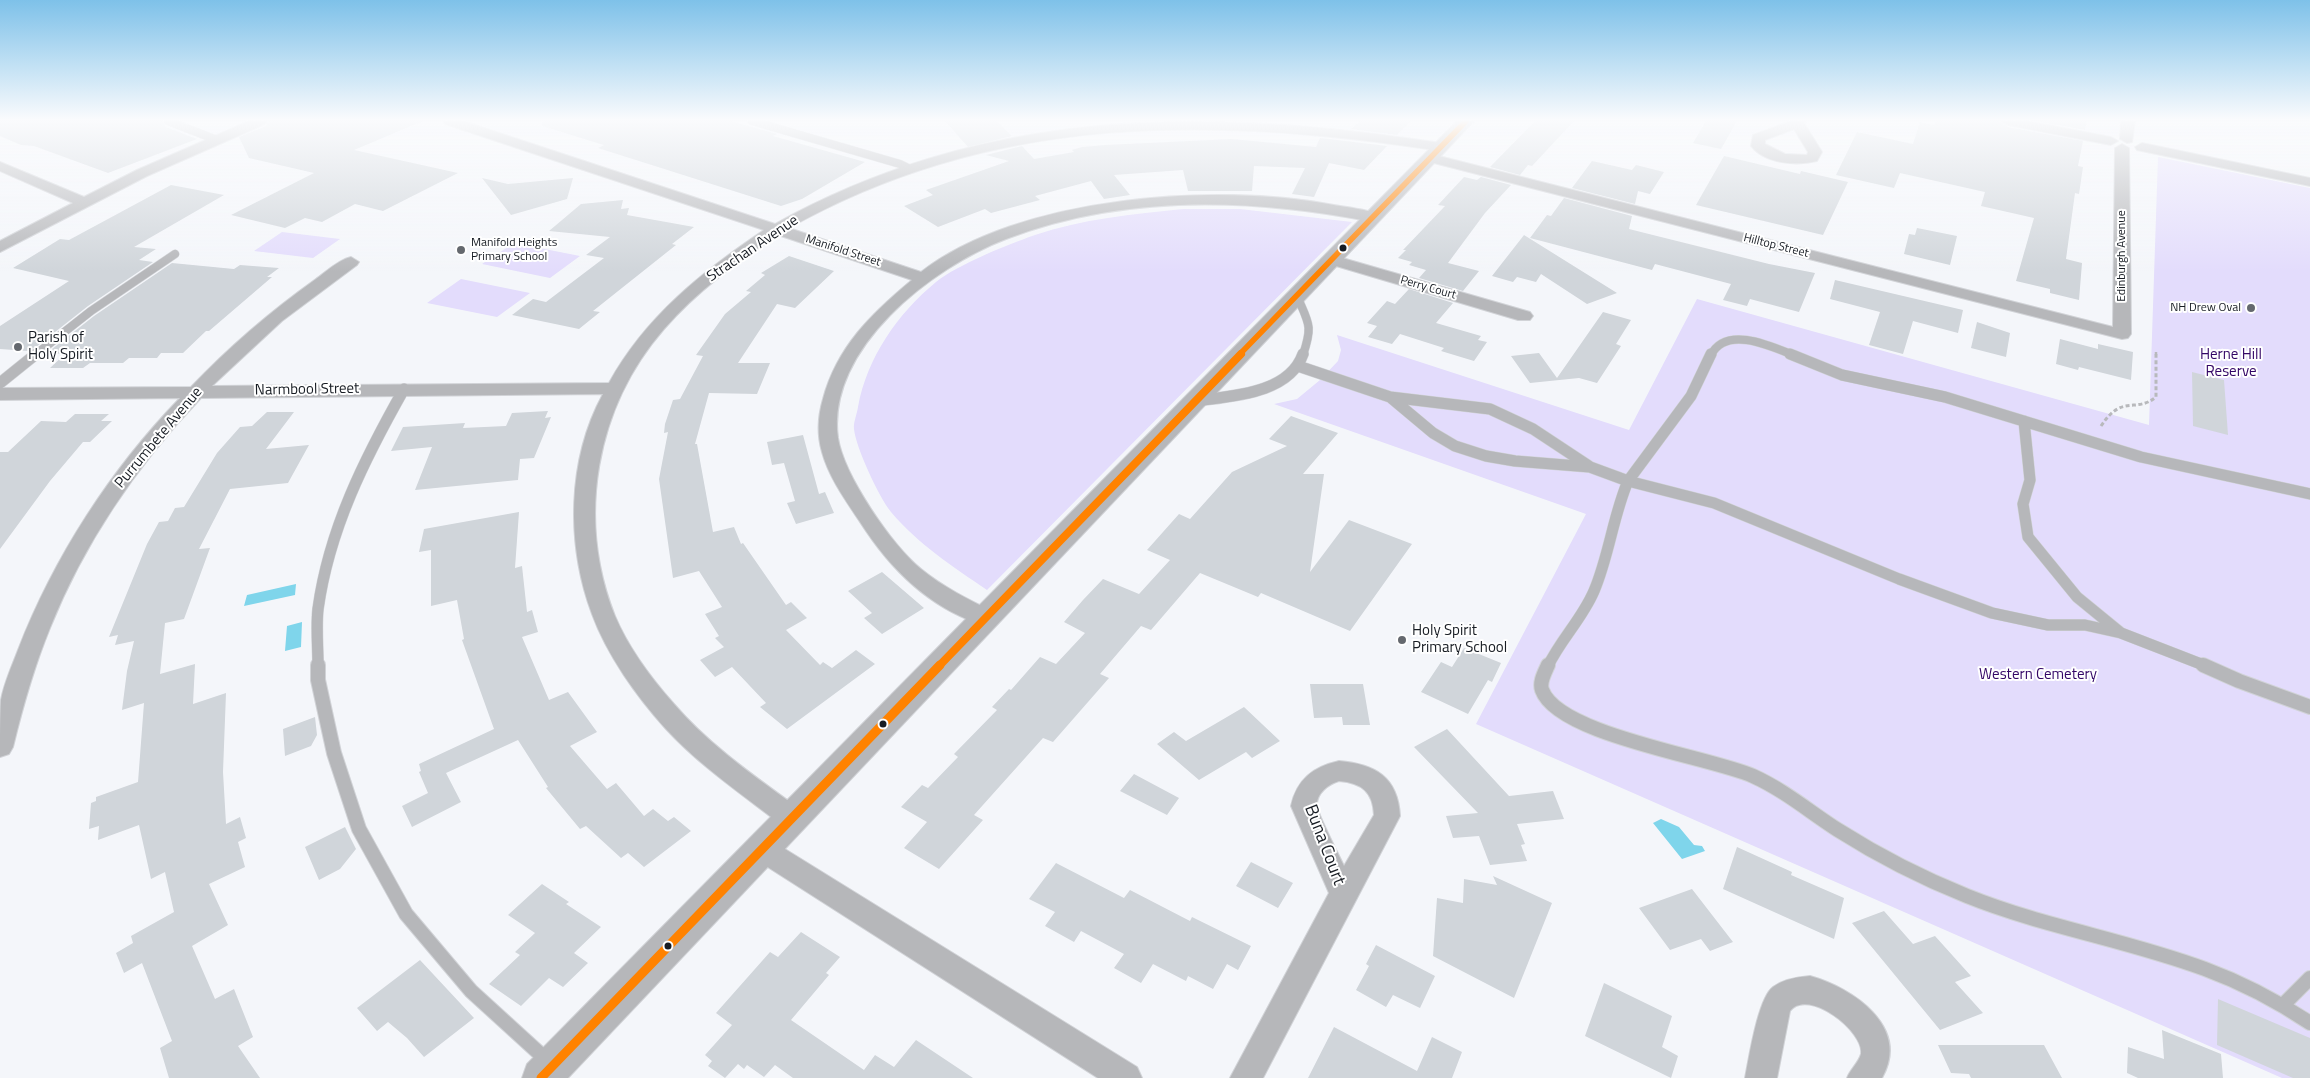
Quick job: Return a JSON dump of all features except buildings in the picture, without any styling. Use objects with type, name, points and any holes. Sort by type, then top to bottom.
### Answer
[{"type":"street","points":[[12,171],[83,202]]},
{"type":"street","points":[[0,247],[83,202],[149,171]]},
{"type":"street","name":"Manifold Street","points":[[601,171],[923,278]]},
{"type":"street","name":"Strachan Avenue","points":[[792,818],[727,769],[684,731],[649,690],[608,626],[591,569],[584,525],[585,484],[592,444],[601,415],[613,388],[644,341],[678,303],[728,263],[815,207],[872,182],[903,171]]},
{"type":"street","points":[[547,1072],[1417,171]]},
{"type":"street","name":"Hilltop Street","points":[[1509,171],[2122,334]]},
{"type":"street","name":"Edinburgh Avenue","points":[[2120,171],[2122,334]]},
{"type":"street","points":[[2259,171],[2310,182]]},
{"type":"street","points":[[986,618],[950,601],[906,567],[870,521],[842,478],[827,436],[830,401],[848,352],[869,326],[923,278],[953,258],[1030,225],[1136,204],[1189,200],[1238,200],[1332,208],[1373,217]]},
{"type":"street","name":"Perry Court","points":[[1332,260],[1524,316]]},
{"type":"street","name":"Purrumbete Avenue","points":[[0,747],[10,704],[35,634],[75,552],[135,462],[196,392],[265,327],[351,262]]},
{"type":"street","name":"Narmbool Street","points":[[0,394],[613,388]]},
{"type":"street","points":[[762,849],[1126,1078]]},
{"type":"street","name":"Buna Court","points":[[1246,1078],[1343,894]]},
{"type":"street","points":[[1761,1078],[1774,1013],[1782,997],[1798,990],[1817,992],[1835,998],[1853,1012],[1866,1027],[1876,1052],[1872,1066],[1863,1078]]},
{"type":"lane","points":[[0,383],[91,311],[176,254]]},
{"type":"lane","points":[[1196,401],[1236,396],[1264,389],[1284,379],[1298,366],[1306,350],[1310,330],[1308,318],[1298,296]]},
{"type":"lane","points":[[2310,494],[2172,466],[2091,443],[1945,397],[1842,375],[1770,346],[1738,339],[1724,342],[1714,349],[1691,396],[1628,481],[1621,496],[1591,600],[1547,667],[1540,683],[1547,700],[1563,712],[1608,733],[1656,749],[1725,766],[1752,776],[1777,789],[1870,850],[1922,876],[2011,912],[2170,958],[2230,980],[2284,1004],[2310,1023]]},
{"type":"lane","points":[[1298,366],[1390,397],[1490,409],[1533,429],[1590,467],[1628,481],[1714,503],[1899,579],[1992,613],[2048,625],[2085,625],[2122,634],[2192,660],[2240,682],[2310,707]]},
{"type":"lane","points":[[404,389],[371,447],[348,499],[329,552],[318,610],[318,680],[334,753],[359,829],[406,914],[471,992],[547,1072]]},
{"type":"lane","points":[[1390,397],[1433,433],[1455,446],[1486,456],[1514,461],[1590,467]]},
{"type":"lane","points":[[2024,421],[2030,480],[2023,504],[2028,537],[2077,596],[2122,634]]},
{"type":"lane","points":[[2284,1004],[2310,978]]},
{"type":"path","points":[[2091,443],[2108,413],[2121,405],[2147,403],[2156,397],[2156,352]]},
{"type":"green space","name":"Western Cemetery","points":[[2158,171],[2228,171],[2310,188],[2310,1078],[2282,1078],[1476,724],[1586,514],[1274,404],[1297,399],[1320,380],[1338,361],[1341,350],[1337,335],[1629,430],[1697,299],[2149,425]]},
{"type":"green space","points":[[1183,209],[1240,209],[1352,222],[987,590],[936,554],[901,524],[886,505],[869,472],[859,448],[854,427],[862,389],[876,354],[897,323],[922,295],[945,275],[970,262],[998,249],[1053,229],[1127,215]]},
{"type":"green space","points":[[282,232],[340,239],[313,258],[254,251]]},
{"type":"green space","points":[[514,243],[580,256],[550,278],[482,264]]},
{"type":"green space","points":[[461,279],[530,293],[497,317],[427,303]]},
{"type":"water","points":[[296,584],[295,595],[244,606],[247,595]]},
{"type":"water","points":[[302,622],[301,647],[285,651],[287,626]]},
{"type":"water","points":[[1661,819],[1679,827],[1694,845],[1702,846],[1705,851],[1682,859],[1653,823]]},
{"type":"transit line","points":[[541,1078],[1417,171]]},
{"type":"place","name":"Manifold Heights Primary School","points":[[461,250]]},
{"type":"place","name":"NH Drew Oval","points":[[2251,308]]},
{"type":"place","name":"Parish of Holy Spirit","points":[[18,347]]},
{"type":"place","name":"Holy Spirit Primary School","points":[[1402,640]]},
{"type":"park label","name":"Herne Hill Reserve","points":[[2231,364]]}]
